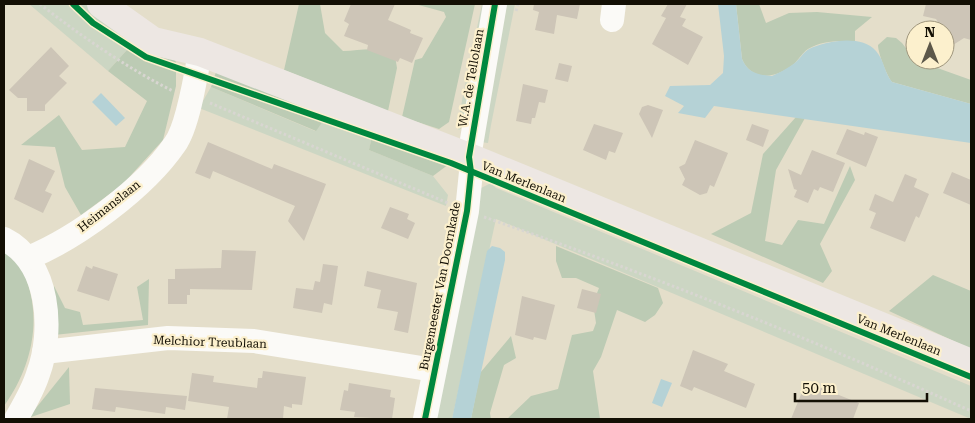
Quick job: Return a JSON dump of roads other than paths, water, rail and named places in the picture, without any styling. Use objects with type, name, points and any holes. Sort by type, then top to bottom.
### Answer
[{"type":"main road","name":"Van Merlenlaan","points":[[101,4],[153,42],[200,52],[469,157],[971,363]]},
{"type":"street","name":"W.A. de Tellolaan","points":[[469,157],[495,4]]},
{"type":"street","name":"Heimanslaan","points":[[28,258],[55,247],[134,190],[176,143],[190,99],[200,52]]},
{"type":"street","name":"Burgemeester Van Doornkade","points":[[425,419],[467,211],[471,172],[469,157]]},
{"type":"street","points":[[4,239],[28,258],[42,289],[46,323],[44,352],[38,374],[16,419]]},
{"type":"street","name":"Melchior Treublaan","points":[[44,352],[168,338],[254,341],[434,370]]},
{"type":"water","points":[[718,4],[736,4],[742,59],[750,70],[762,75],[772,76],[794,63],[809,49],[834,42],[862,42],[876,51],[892,82],[971,104],[971,143],[714,106],[705,118],[678,113],[684,106],[665,96],[670,86],[710,85],[723,73],[724,56]]},
{"type":"water","points":[[101,93],[125,118],[116,126],[92,102]]},
{"type":"water","points":[[492,246],[500,248],[505,252],[505,260],[471,419],[452,419],[487,251]]},
{"type":"water","points":[[661,379],[672,383],[662,407],[652,403]]}]
